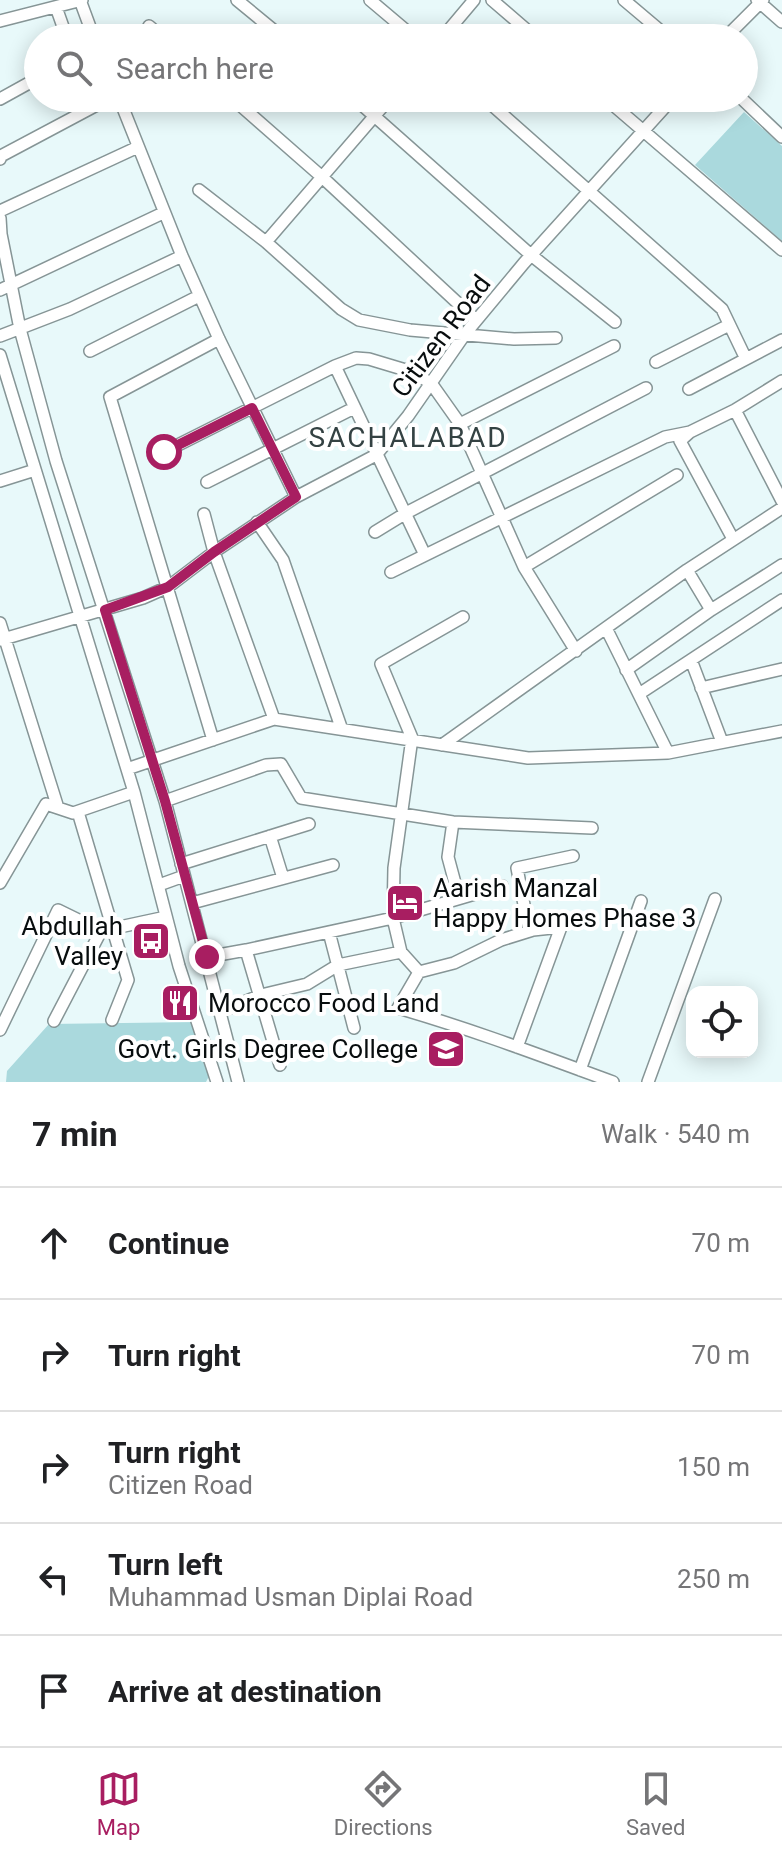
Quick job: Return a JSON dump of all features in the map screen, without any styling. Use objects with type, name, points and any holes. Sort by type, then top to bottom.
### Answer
[{"type":"street","points":[[0,21],[51,5],[81,0],[89,24]]},
{"type":"street","points":[[237,0],[266,24]]},
{"type":"street","points":[[370,0],[398,24]]},
{"type":"street","points":[[454,24],[474,0]]},
{"type":"street","points":[[492,0],[520,24]]},
{"type":"street","points":[[624,0],[652,24]]},
{"type":"street","points":[[738,24],[760,1],[782,22]]},
{"type":"street","points":[[51,5],[60,24]]},
{"type":"street","points":[[0,99],[24,86]]},
{"type":"street","points":[[0,159],[84,112]]},
{"type":"street","points":[[124,112],[199,296],[296,497]]},
{"type":"street","points":[[248,112],[476,320]]},
{"type":"street","points":[[371,112],[531,255],[615,322]]},
{"type":"street","points":[[266,242],[378,112]]},
{"type":"street","points":[[500,112],[722,309],[746,359]]},
{"type":"street","points":[[621,112],[782,250]]},
{"type":"street","name":"Citizen Road","points":[[2,639],[81,618],[168,587],[296,497],[376,455],[408,416],[476,320],[660,112]]},
{"type":"street","points":[[756,112],[782,137]]},
{"type":"street","points":[[0,211],[138,147]]},
{"type":"street","points":[[199,190],[266,242],[341,309],[359,320],[410,330],[514,339],[556,338]]},
{"type":"street","points":[[5,286],[163,213]]},
{"type":"street","points":[[0,218],[5,286],[56,461],[165,801],[238,1082]]},
{"type":"street","points":[[0,336],[70,309],[182,256]]},
{"type":"street","points":[[90,351],[199,296]]},
{"type":"street","points":[[656,362],[729,325]]},
{"type":"street","points":[[213,740],[110,397],[219,339]]},
{"type":"street","points":[[689,389],[782,340]]},
{"type":"street","points":[[460,424],[614,346]]},
{"type":"street","points":[[0,355],[134,792],[166,917],[217,1082]]},
{"type":"street","points":[[164,452],[356,358],[409,371],[431,383],[460,424],[524,567],[576,651]]},
{"type":"street","points":[[335,366],[425,555]]},
{"type":"street","points":[[391,572],[665,437],[690,432],[735,410],[782,381]]},
{"type":"street","points":[[375,532],[646,388]]},
{"type":"street","points":[[207,482],[354,408]]},
{"type":"street","points":[[735,410],[782,501]]},
{"type":"street","points":[[690,432],[680,441],[684,453],[733,539]]},
{"type":"street","points":[[0,481],[35,470]]},
{"type":"street","points":[[524,567],[677,475]]},
{"type":"street","points":[[442,745],[687,570],[782,508]]},
{"type":"street","points":[[204,514],[214,552],[274,719]]},
{"type":"street","points":[[257,522],[283,560],[341,727]]},
{"type":"street","points":[[626,670],[782,565]]},
{"type":"street","points":[[687,570],[711,610]]},
{"type":"street","points":[[639,694],[782,600]]},
{"type":"street","points":[[419,972],[401,952],[393,918],[394,868],[412,738],[381,664],[463,617]]},
{"type":"street","points":[[0,623],[2,639],[58,808]]},
{"type":"street","points":[[606,628],[668,753]]},
{"type":"street","points":[[691,660],[722,742]]},
{"type":"street","points":[[701,688],[782,669]]},
{"type":"street","points":[[127,769],[274,719],[528,758],[668,753],[782,731]]},
{"type":"street","points":[[165,801],[266,765],[281,764],[301,798],[453,822],[592,828]]},
{"type":"street","points":[[0,883],[44,807],[51,805],[70,813],[78,812],[134,792]]},
{"type":"street","points":[[78,812],[106,931],[128,980],[112,1020]]},
{"type":"street","points":[[453,822],[448,857],[459,898]]},
{"type":"street","points":[[159,885],[182,870],[309,824]]},
{"type":"street","points":[[270,836],[283,878]]},
{"type":"street","points":[[529,931],[517,868],[573,856]]},
{"type":"street","points":[[192,903],[333,865]]},
{"type":"street","points":[[207,957],[393,918],[502,886]]},
{"type":"street","points":[[648,1082],[715,899]]},
{"type":"street","points":[[580,1070],[641,901]]},
{"type":"street","points":[[0,1030],[58,910],[106,931],[166,917]]},
{"type":"street","points":[[517,1047],[561,927],[529,931],[501,940],[454,963],[419,972],[398,1008],[457,1025],[517,1047],[613,1082]]},
{"type":"street","points":[[54,1021],[106,931]]},
{"type":"street","points":[[329,932],[354,1028]]},
{"type":"street","points":[[246,950],[280,1065]]},
{"type":"street","points":[[220,1012],[261,995],[307,984],[338,965],[401,952]]},
{"type":"shaded area","points":[[744,112],[782,146],[782,241],[695,165]]},
{"type":"shaded area","points":[[198,1022],[213,1068],[206,1082],[6,1082],[7,1071],[49,1024]]},
{"type":"place","name":"Aarish Manzal Happy Homes Phase 3","points":[[405,903]]},
{"type":"place","name":"Abdullah Valley","points":[[151,941]]},
{"type":"place","name":"Morocco Food Land","points":[[180,1003]]},
{"type":"place","name":"Govt. Girls Degree College","points":[[446,1049]]},
{"type":"district","name":"SACHALABAD","points":[[408,437]]},
{"type":"route","points":[[164,452],[252,408],[296,497],[168,587],[105,610],[165,801],[207,957]]}]
